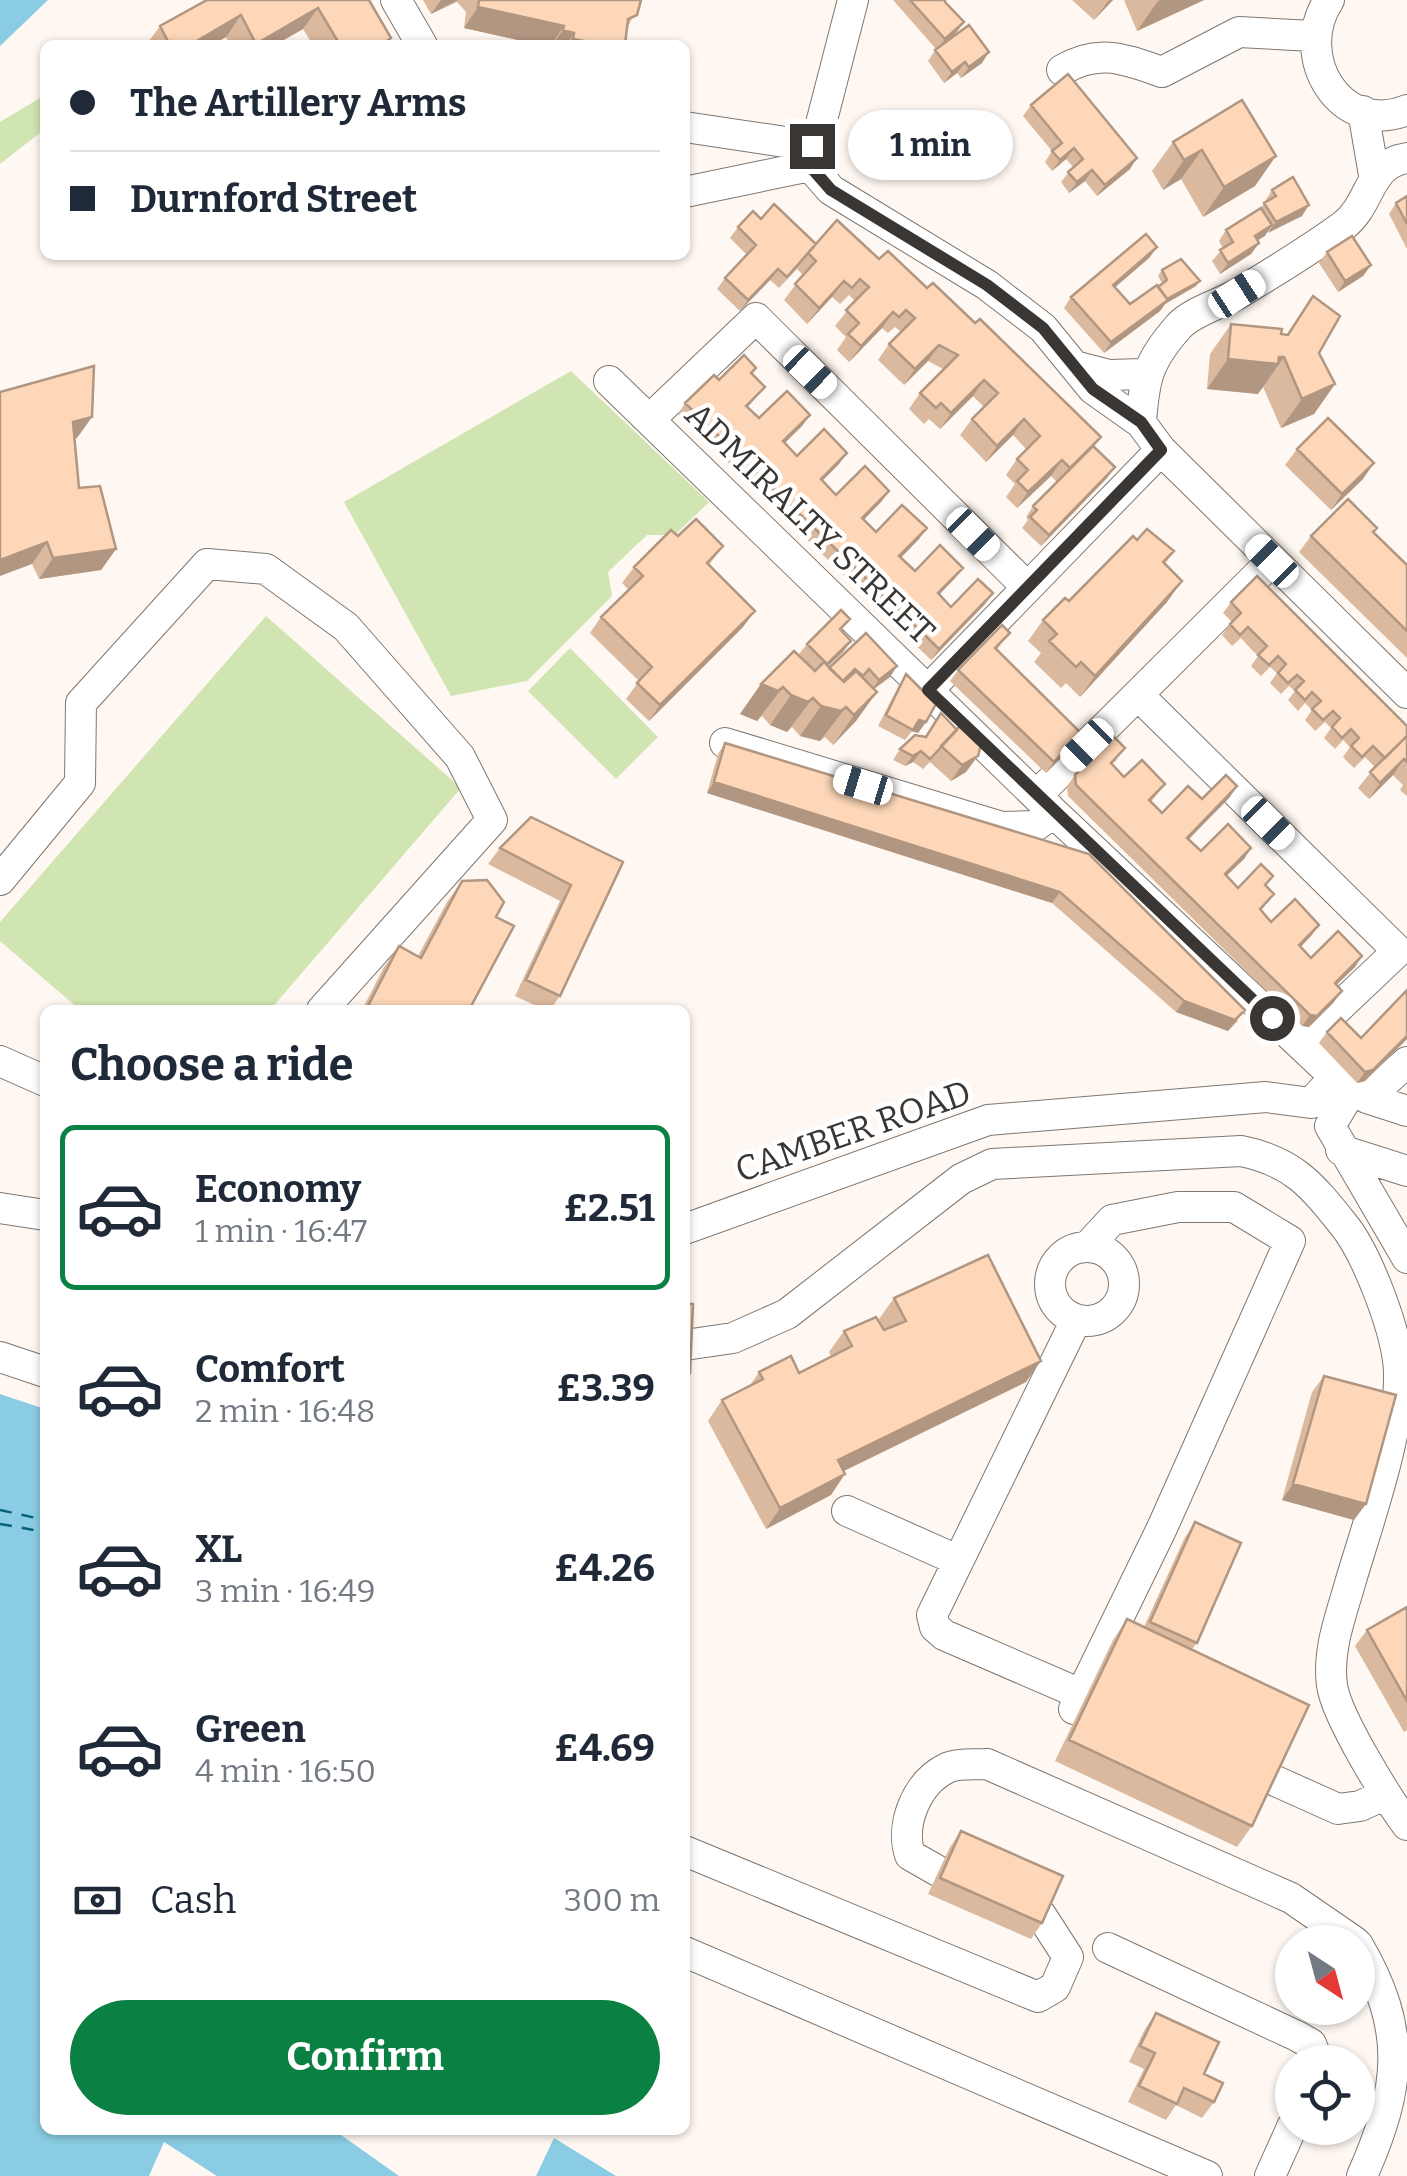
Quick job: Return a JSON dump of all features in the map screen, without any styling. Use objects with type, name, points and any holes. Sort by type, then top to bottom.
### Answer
[{"type":"street","points":[[396,0],[419,40]]},
{"type":"street","points":[[853,0],[811,156],[831,190],[987,285],[1043,328],[1093,389],[1141,422],[1161,450],[1407,693]]},
{"type":"street","points":[[1329,0],[1313,36],[1320,74],[1334,94],[1362,112],[1407,110]]},
{"type":"street","points":[[1062,70],[1086,56],[1116,56],[1162,72],[1240,32],[1313,36]]},
{"type":"street","points":[[1141,422],[1144,374],[1182,323],[1237,294],[1346,224],[1365,203],[1374,175],[1362,112]]},
{"type":"street","points":[[690,128],[811,156]]},
{"type":"street","points":[[690,191],[811,156]]},
{"type":"street","points":[[1374,175],[1392,160],[1407,158]]},
{"type":"street","points":[[649,420],[756,318],[1027,587]]},
{"type":"street","points":[[1078,367],[1109,375],[1144,374]]},
{"type":"street","name":"ADMIRALTY STREET","points":[[609,381],[1045,804],[1300,1044],[1352,1088],[1407,1111]]},
{"type":"street","points":[[928,690],[1161,450]]},
{"type":"street","points":[[724,743],[1002,827],[1035,826],[1045,804],[1138,695],[1272,561]]},
{"type":"street","points":[[0,880],[80,782],[81,703],[207,564],[266,569],[346,627],[460,758],[492,820],[326,1005]]},
{"type":"street","points":[[1138,695],[1398,951],[1300,1044]]},
{"type":"street","points":[[0,1061],[40,1078]]},
{"type":"street","points":[[1407,1062],[1352,1088],[1330,1126],[1407,1258]]},
{"type":"street","name":"CAMBER ROAD","points":[[690,1227],[988,1120],[1266,1096],[1311,1102],[1352,1088]]},
{"type":"street","points":[[1341,1150],[1407,1171]]},
{"type":"street","points":[[690,1344],[733,1338],[787,1314],[961,1179],[992,1164],[1242,1151],[1276,1158],[1314,1188],[1351,1234],[1374,1276],[1400,1371],[1378,1481],[1334,1634],[1332,1686],[1384,1794],[1407,1825]]},
{"type":"street","points":[[1077,1701],[1162,1528],[1290,1241],[1234,1207],[1178,1207],[1112,1220],[1089,1246]]},
{"type":"street","points":[[0,1208],[40,1214]]},
{"type":"street","points":[[1089,1246],[1105,1250],[1122,1267],[1125,1284],[1115,1309],[1102,1318],[1076,1320],[1057,1307],[1050,1294],[1052,1269],[1070,1249],[1089,1246]]},
{"type":"street","points":[[1076,1320],[932,1615],[935,1627],[944,1635],[1077,1701],[1148,1724]]},
{"type":"street","points":[[0,1357],[40,1370]]},
{"type":"street","points":[[847,1510],[957,1560]]},
{"type":"street","points":[[1218,1755],[1338,1809],[1360,1806],[1384,1794]]},
{"type":"street","points":[[938,1871],[910,1855],[904,1836],[912,1808],[924,1788],[948,1768],[986,1764],[1291,1898],[1334,1925]]},
{"type":"street","points":[[690,1852],[1038,1997],[1055,1987],[1068,1957],[1042,1916]]},
{"type":"street","points":[[1108,1948],[1311,2045]]},
{"type":"street","points":[[690,1954],[1208,2176]]},
{"type":"street","points":[[1362,2176],[1397,2117],[1403,2077],[1404,2028],[1392,1989],[1375,1968]]},
{"type":"street","points":[[1270,2176],[1284,2145]]},
{"type":"green space","points":[[40,98],[40,133],[0,164],[0,122]]},
{"type":"green space","points":[[571,371],[709,502],[675,535],[647,535],[608,572],[612,596],[527,681],[451,696],[344,502]]},
{"type":"green space","points":[[266,616],[461,788],[274,1005],[74,1005],[0,941],[0,922]]},
{"type":"green space","points":[[570,648],[658,737],[616,779],[528,691]]},
{"type":"water","points":[[0,0],[48,0],[0,46]]},
{"type":"water","points":[[0,1394],[40,1407],[40,2135],[341,2135],[399,2176],[217,2176],[164,2142],[149,2176],[0,2176]]},
{"type":"water","points":[[554,2138],[616,2176],[536,2176]]},
{"type":"building","points":[[207,0],[369,0],[391,38],[337,40],[318,8],[263,40],[254,40],[241,15],[198,40],[167,40],[160,26]]},
{"type":"building","points":[[479,0],[641,0],[637,15],[628,19],[626,40],[573,39],[574,33],[563,30],[564,26],[478,7]]},
{"type":"building","points":[[910,0],[945,0],[964,22],[945,39]]},
{"type":"building","points":[[969,25],[989,52],[969,67],[965,62],[952,72],[935,50]]},
{"type":"building","points":[[1068,74],[1137,158],[1105,185],[1092,170],[1077,182],[1068,172],[1083,159],[1074,148],[1060,160],[1052,151],[1062,143],[1031,105]]},
{"type":"building","points":[[1242,100],[1276,156],[1224,187],[1202,150],[1184,160],[1173,142]]},
{"type":"building","points":[[1293,177],[1309,205],[1276,222],[1264,203],[1276,196],[1272,190]]},
{"type":"building","points":[[1407,196],[1407,224],[1396,203]]},
{"type":"building","points":[[774,204],[816,244],[787,277],[778,269],[748,300],[725,278],[756,245],[738,227],[753,211],[761,219]]},
{"type":"building","points":[[1261,208],[1272,225],[1255,236],[1259,243],[1228,263],[1220,250],[1233,242],[1226,230]]},
{"type":"building","points":[[837,220],[879,259],[888,251],[927,288],[933,283],[975,323],[980,319],[1101,437],[1070,468],[1062,460],[1028,492],[1017,481],[1028,470],[1017,459],[1040,436],[1024,419],[997,446],[972,419],[998,393],[984,380],[951,413],[941,403],[936,408],[920,393],[958,355],[939,345],[915,369],[889,344],[915,318],[906,310],[899,317],[893,312],[861,346],[848,334],[859,323],[846,310],[869,287],[860,279],[852,288],[844,281],[819,308],[795,284],[816,261],[808,253]]},
{"type":"building","points":[[1146,234],[1157,247],[1113,285],[1130,304],[1157,285],[1168,300],[1111,342],[1071,297]]},
{"type":"building","points":[[1352,236],[1371,265],[1345,281],[1327,252]]},
{"type":"building","points":[[1181,259],[1200,281],[1167,299],[1158,287],[1167,280],[1162,270]]},
{"type":"building","points":[[1313,296],[1340,316],[1319,353],[1335,384],[1302,399],[1284,357],[1279,357],[1278,364],[1228,359],[1231,324],[1282,329],[1281,334],[1288,335]]},
{"type":"building","points":[[744,355],[756,368],[751,373],[765,387],[746,406],[759,418],[787,391],[810,415],[783,441],[797,456],[824,429],[847,453],[821,479],[836,495],[865,466],[889,491],[862,518],[876,532],[902,505],[927,528],[899,556],[915,571],[940,545],[963,568],[938,593],[951,607],[978,579],[993,593],[939,649],[685,403],[714,375],[719,380]]},
{"type":"building","points":[[94,366],[92,417],[73,422],[79,488],[100,486],[116,549],[53,558],[47,542],[0,560],[0,392]]},
{"type":"building","points":[[1328,418],[1374,463],[1342,494],[1297,449]]},
{"type":"building","points":[[1093,446],[1115,467],[1049,535],[1030,517],[1037,510],[1033,506]]},
{"type":"building","points":[[1348,499],[1377,528],[1373,532],[1407,565],[1407,631],[1311,536]]},
{"type":"building","points":[[696,519],[723,546],[707,563],[755,611],[660,705],[637,683],[652,667],[601,617],[643,576],[634,567],[671,530],[678,536]]},
{"type":"building","points":[[1147,529],[1174,551],[1163,562],[1182,581],[1095,676],[1081,662],[1076,667],[1049,641],[1057,634],[1043,620],[1065,598],[1069,601],[1133,536],[1137,540]]},
{"type":"building","points":[[1257,576],[1407,726],[1407,736],[1385,758],[1373,746],[1362,757],[1351,746],[1359,738],[1351,729],[1342,738],[1332,727],[1340,718],[1333,711],[1323,720],[1312,709],[1321,701],[1312,692],[1305,700],[1295,690],[1304,681],[1297,675],[1288,683],[1278,673],[1286,664],[1278,656],[1269,665],[1258,655],[1267,646],[1248,627],[1240,635],[1230,624],[1241,613],[1231,602]]},
{"type":"building","points":[[841,610],[850,619],[840,629],[851,641],[827,664],[807,644]]},
{"type":"building","points":[[1002,625],[1010,633],[995,648],[1082,734],[1054,762],[958,670]]},
{"type":"building","points":[[866,633],[897,666],[879,680],[869,669],[863,676],[855,669],[843,681],[829,668]]},
{"type":"building","points":[[794,651],[815,671],[824,662],[844,682],[856,671],[877,692],[854,715],[846,707],[841,711],[821,706],[813,698],[808,702],[791,695],[783,687],[778,691],[761,684]]},
{"type":"building","points":[[906,674],[936,704],[926,722],[919,720],[913,730],[886,715]]},
{"type":"building","points":[[941,713],[957,730],[930,759],[921,751],[913,756],[900,749],[915,735],[926,737]]},
{"type":"building","points":[[961,725],[981,745],[978,756],[962,765],[941,746]]},
{"type":"building","points":[[1113,736],[1125,748],[1111,763],[1124,777],[1142,760],[1165,784],[1149,800],[1162,813],[1188,786],[1202,799],[1226,775],[1237,786],[1187,838],[1201,851],[1228,824],[1251,848],[1225,874],[1238,888],[1261,864],[1273,876],[1265,885],[1274,894],[1260,909],[1271,922],[1295,899],[1319,925],[1299,945],[1311,958],[1338,931],[1362,956],[1335,983],[1342,991],[1317,1016],[1310,1015],[1076,785],[1075,775]]},
{"type":"building","points":[[1407,736],[1407,762],[1404,759],[1380,783],[1370,772]]},
{"type":"building","points":[[725,743],[1089,854],[1245,1010],[1235,1020],[1184,1001],[1060,892],[714,782]]},
{"type":"building","points":[[531,817],[623,862],[560,996],[526,980],[571,885],[500,848]]},
{"type":"building","points":[[487,880],[504,902],[496,917],[514,926],[472,1005],[369,1005],[399,946],[421,958],[462,881]]},
{"type":"building","points":[[1407,990],[1407,1036],[1373,1070],[1365,1072],[1327,1032],[1341,1018],[1361,1038]]},
{"type":"building","points":[[988,1255],[1041,1361],[838,1460],[845,1474],[780,1508],[722,1400],[763,1379],[759,1372],[791,1356],[799,1373],[852,1346],[844,1331],[876,1317],[884,1330],[906,1321],[894,1298]]},
{"type":"building","points":[[690,1304],[693,1304],[690,1373]]},
{"type":"building","points":[[1324,1376],[1396,1395],[1366,1504],[1293,1484]]},
{"type":"building","points":[[1195,1522],[1241,1543],[1197,1643],[1150,1622]]},
{"type":"building","points":[[1407,1607],[1407,1701],[1367,1630]]},
{"type":"building","points":[[1127,1619],[1309,1705],[1252,1826],[1069,1740]]},
{"type":"building","points":[[961,1831],[1063,1876],[1042,1923],[940,1878]]},
{"type":"building","points":[[1156,2013],[1219,2042],[1204,2074],[1223,2083],[1214,2102],[1184,2088],[1177,2104],[1139,2086],[1155,2053],[1140,2046]]},
{"type":"ferry route","points":[[0,1510],[40,1519]]},
{"type":"ferry route","points":[[0,1524],[40,1531]]},
{"type":"route","points":[[812,146],[810,166],[831,190],[987,285],[1043,328],[1093,389],[1141,422],[1161,450],[928,690],[1272,1018]]}]
